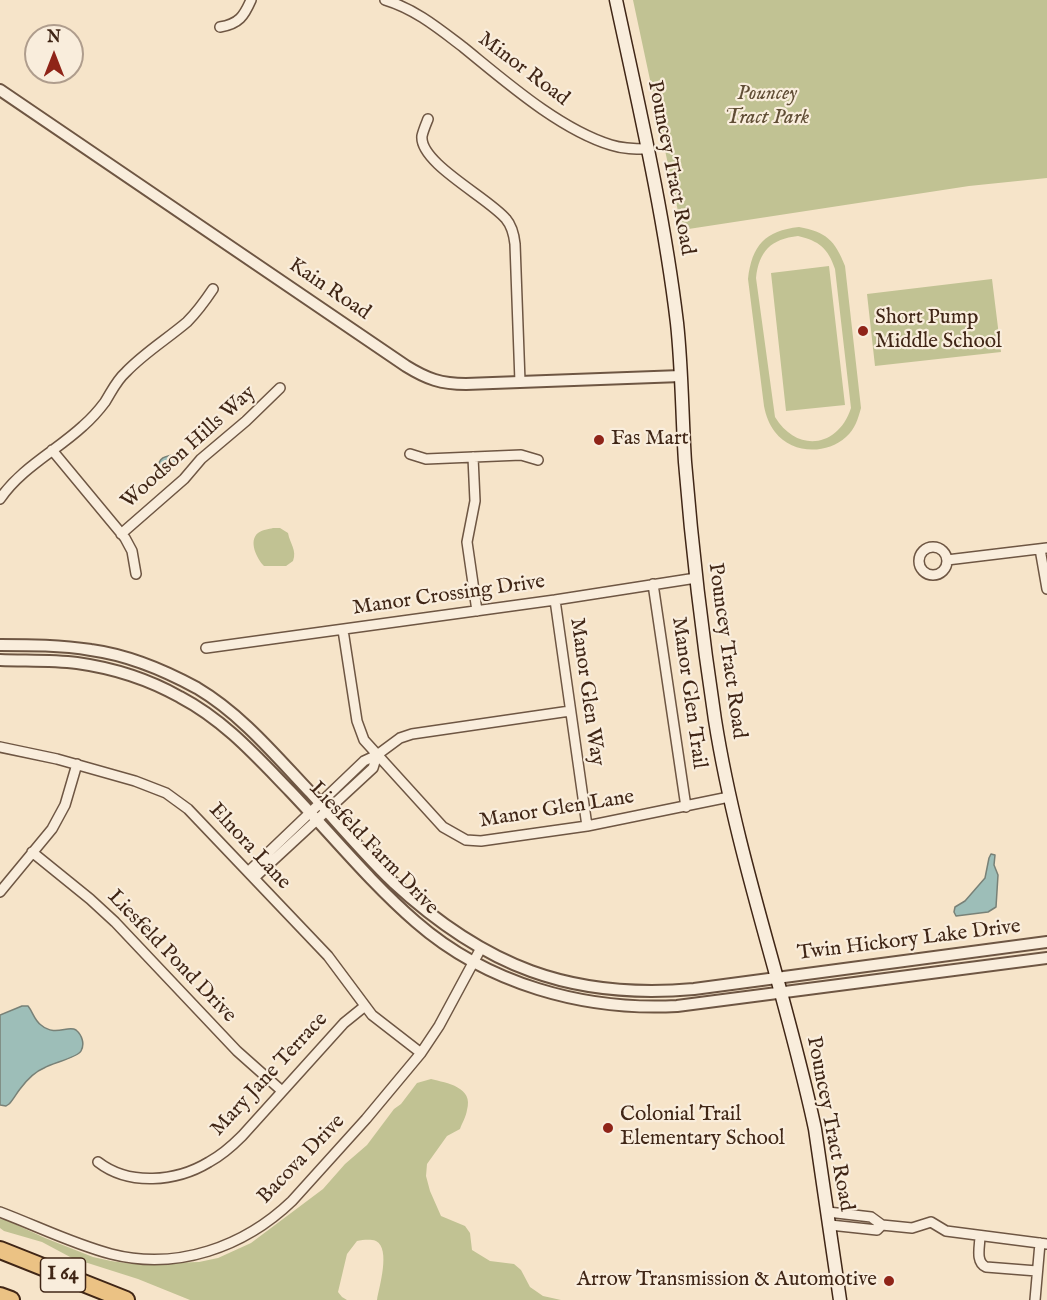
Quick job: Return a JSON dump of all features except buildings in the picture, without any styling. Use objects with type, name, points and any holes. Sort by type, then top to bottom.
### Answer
[{"type":"highway","name":"I 64","points":[[0,1250],[126,1300]]},
{"type":"highway","name":"I 64","points":[[0,1296],[11,1300]]},
{"type":"main road","name":"Pouncey Tract Road","points":[[616,0],[660,210],[677,324],[685,461],[696,578],[729,797],[747,873],[810,1103],[840,1300]]},
{"type":"street","points":[[220,27],[238,21],[245,14],[252,0]]},
{"type":"street","name":"Minor Road","points":[[385,0],[414,12],[441,30],[561,121],[613,146],[648,149]]},
{"type":"street","name":"Kain Road","points":[[0,90],[419,374],[438,382],[448,384],[681,376]]},
{"type":"street","points":[[428,119],[422,137],[424,145],[436,163],[498,210],[511,225],[515,244],[520,381]]},
{"type":"street","points":[[0,499],[7,488],[20,476],[84,426],[125,372],[188,321],[213,289]]},
{"type":"street","name":"Woodson Hills Way","points":[[121,534],[184,479],[201,459],[246,421],[280,388]]},
{"type":"street","points":[[52,450],[121,534],[132,551],[136,574]]},
{"type":"street","points":[[410,454],[426,459],[521,455],[538,460]]},
{"type":"street","points":[[473,457],[476,501],[467,542],[477,611]]},
{"type":"street","points":[[947,560],[1044,548],[1047,589]]},
{"type":"street","name":"Manor Crossing Drive","points":[[206,648],[555,600],[696,578]]},
{"type":"street","name":"Manor Glen Trail","points":[[654,584],[686,807]]},
{"type":"street","name":"Manor Glen Way","points":[[555,600],[587,826]]},
{"type":"street","name":"Manor Glen Lane","points":[[342,630],[360,731],[364,740],[443,827],[466,840],[481,841],[587,826],[729,797]]},
{"type":"street","name":"Liesfeld Farm Drive","points":[[0,645],[36,645],[93,650],[124,657],[164,671],[198,689],[243,722],[392,880],[433,916],[480,948],[516,965],[565,982],[617,990],[667,991],[776,978]]},
{"type":"street","name":"Liesfeld Farm Drive","points":[[0,660],[75,663],[105,668],[135,676],[178,695],[214,718],[240,740],[314,816],[371,880],[416,923],[473,961],[511,980],[569,998],[616,1006],[677,1006],[780,993]]},
{"type":"street","points":[[251,875],[324,807],[373,768],[377,755],[400,738],[412,734],[570,711]]},
{"type":"street","name":"Elnora Lane","points":[[0,747],[77,764],[135,781],[166,793],[188,809],[328,956],[372,1015],[421,1053]]},
{"type":"street","points":[[0,892],[52,829],[65,805],[77,764]]},
{"type":"street","name":"Liesfeld Pond Drive","points":[[32,852],[115,922],[237,1051],[282,1091]]},
{"type":"street","name":"Twin Hickory Lake Drive","points":[[776,978],[1047,942]]},
{"type":"street","name":"Bacova Drive","points":[[0,1212],[93,1248],[133,1258],[182,1258],[207,1252],[227,1245],[261,1227],[292,1201],[366,1119],[421,1053],[440,1026],[480,948]]},
{"type":"street","name":"Twin Hickory Lake Drive","points":[[780,993],[1047,958]]},
{"type":"street","name":"Mary Jane Terrace","points":[[98,1161],[108,1169],[120,1174],[142,1178],[171,1177],[199,1168],[226,1151],[242,1136],[344,1023],[365,1006]]},
{"type":"street","points":[[828,1212],[871,1218],[882,1225],[912,1228],[931,1222],[946,1231],[1043,1243],[1037,1271],[1035,1300]]},
{"type":"street","points":[[830,1225],[877,1230],[882,1225]]},
{"type":"street","points":[[980,1236],[979,1260],[981,1264],[986,1267],[1037,1271]]},
{"type":"green space","name":"Pouncey Tract Park","points":[[633,0],[1047,0],[1047,178],[969,186],[682,230]]},
{"type":"green space","points":[[799,227],[823,235],[833,244],[845,266],[861,408],[854,427],[846,437],[829,447],[819,449],[800,448],[782,439],[771,426],[764,406],[748,279],[753,257],[762,242],[769,236]],"holes":[[[798,236],[822,246],[835,269],[851,408],[837,431],[827,438],[816,441],[805,441],[794,436],[784,429],[775,417],[756,278],[763,254],[774,243]]]},
{"type":"green space","points":[[829,266],[845,405],[786,411],[771,273]]},
{"type":"green space","points":[[992,279],[1001,352],[875,366],[867,294]]},
{"type":"green space","points":[[280,528],[288,533],[294,550],[293,561],[286,566],[264,566],[255,550],[255,536],[261,531]]},
{"type":"green space","points":[[431,1079],[458,1087],[467,1096],[468,1102],[460,1129],[447,1136],[427,1164],[426,1176],[430,1191],[441,1216],[465,1226],[470,1233],[472,1250],[490,1261],[514,1264],[521,1270],[530,1287],[543,1296],[561,1300],[377,1300],[383,1269],[383,1252],[376,1241],[369,1240],[357,1241],[347,1254],[338,1292],[347,1300],[190,1300],[138,1279],[72,1258],[42,1242],[0,1228],[0,1219],[6,1220],[93,1257],[111,1261],[133,1264],[199,1262],[218,1258],[251,1243],[323,1189],[345,1164],[367,1145],[417,1083]]},
{"type":"water","points":[[175,455],[179,458],[159,477],[157,470],[159,462],[166,456]]},
{"type":"water","points":[[991,854],[995,855],[994,865],[998,875],[996,907],[988,912],[956,916],[955,907],[965,901],[985,878]]},
{"type":"water","points":[[22,1006],[28,1006],[37,1021],[46,1028],[56,1031],[76,1030],[80,1034],[83,1045],[79,1054],[48,1066],[30,1077],[9,1104],[0,1105],[0,1015]]},
{"type":"place","name":"Short Pump Middle School","points":[[863,331]]},
{"type":"place","name":"Fas Mart","points":[[599,440]]},
{"type":"place","name":"Colonial Trail Elementary School","points":[[608,1128]]},
{"type":"place","name":"Arrow Transmission & Automotive","points":[[889,1281]]}]
